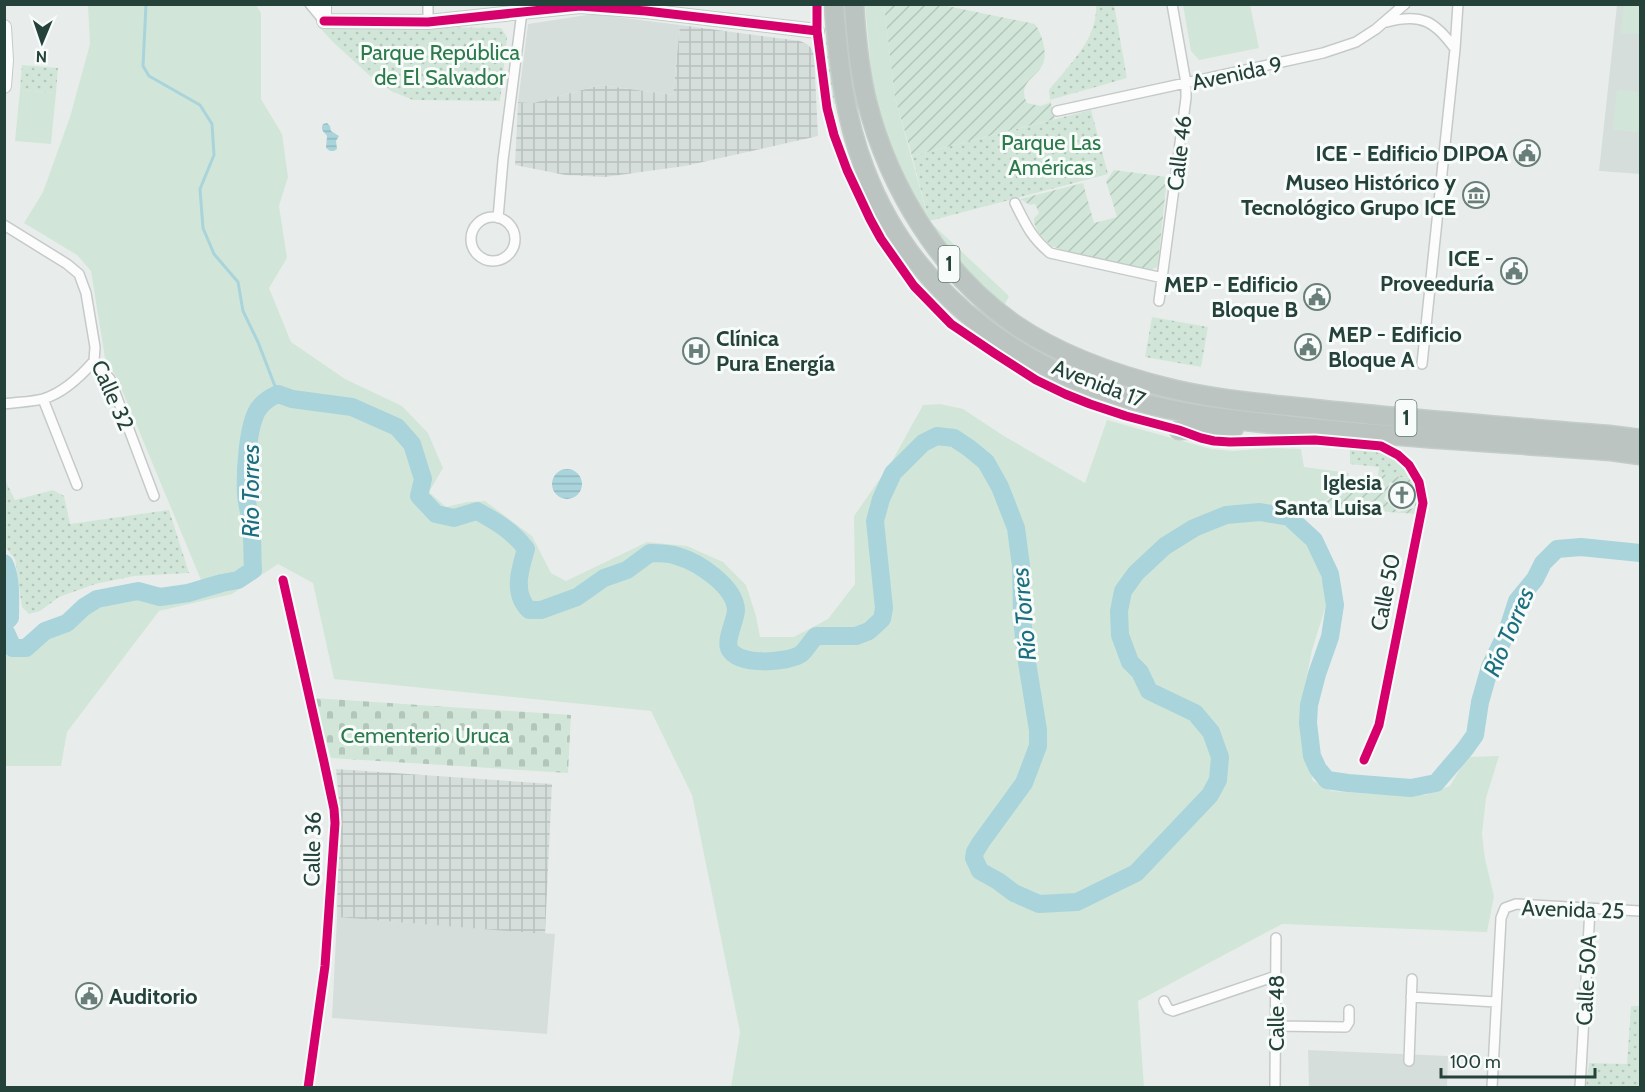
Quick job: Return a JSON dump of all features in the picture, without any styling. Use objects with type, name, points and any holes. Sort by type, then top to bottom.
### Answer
[{"type":"highway","name":"1","points":[[834,4],[841,79],[848,113],[865,171],[886,215],[908,250],[932,281],[973,320],[1044,366],[1089,387],[1134,401],[1238,421],[1641,455]]},
{"type":"highway","name":"1","points":[[854,4],[862,75],[878,138],[896,182],[927,236],[949,264],[984,300],[1014,324],[1058,350],[1123,375],[1218,399],[1641,439]]},
{"type":"highway","points":[[1179,430],[1293,426]]},
{"type":"street","points":[[310,4],[324,21],[428,22],[523,9],[580,6],[647,8],[817,31]]},
{"type":"street","points":[[324,4],[324,21]]},
{"type":"street","points":[[428,4],[428,22]]},
{"type":"street","name":"Avenida 17","points":[[817,4],[817,31],[827,108],[847,170],[881,239],[914,286],[951,324],[1036,380],[1065,394],[1117,413],[1214,441],[1315,440],[1381,446]]},
{"type":"street","name":"Calle 46","points":[[1159,301],[1186,99],[1186,83],[1172,4]]},
{"type":"street","name":"Avenida 9","points":[[1057,111],[1323,53],[1356,42],[1383,24],[1405,4]]},
{"type":"street","points":[[1422,364],[1458,4]]},
{"type":"street","points":[[498,218],[503,160],[523,9]]},
{"type":"street","points":[[1383,24],[1408,17],[1421,19],[1443,32],[1455,49]]},
{"type":"street","points":[[4,27],[6,60],[4,86]]},
{"type":"street","points":[[1015,203],[1029,231],[1037,242],[1050,253],[1163,278]]},
{"type":"street","points":[[498,218],[510,225],[513,232],[513,246],[505,257],[498,260],[484,258],[471,243],[473,229],[481,220],[498,218]]},
{"type":"street","name":"Calle 32","points":[[4,225],[67,264],[79,274],[86,293],[95,347],[94,362],[110,379],[154,496]]},
{"type":"street","points":[[4,404],[43,399],[61,390],[94,362]]},
{"type":"street","points":[[43,399],[77,485]]},
{"type":"street","name":"Calle 50","points":[[1364,760],[1379,725],[1423,503],[1419,482],[1409,465],[1398,455],[1381,446]]},
{"type":"street","name":"Calle 36","points":[[282,580],[324,762],[335,823],[325,966],[308,1088]]},
{"type":"street","name":"Avenida 25","points":[[1496,1002],[1501,918],[1505,908],[1516,904],[1641,911]]},
{"type":"street","name":"Calle 50A","points":[[1580,1088],[1590,909]]},
{"type":"street","name":"Calle 48","points":[[1275,1088],[1276,938]]},
{"type":"street","points":[[1164,1001],[1168,1009],[1173,1011],[1276,976]]},
{"type":"street","points":[[1409,1061],[1412,979]]},
{"type":"street","points":[[1411,997],[1496,1002],[1492,1088]]},
{"type":"street","points":[[1276,1026],[1346,1027],[1349,1022],[1349,1010]]},
{"type":"shaded area","points":[[1617,5],[1640,5],[1640,174],[1599,171]]},
{"type":"shaded area","points":[[593,14],[680,25],[673,95],[601,85],[533,103],[518,102],[528,24]]},
{"type":"shaded area","points":[[680,25],[800,41],[807,44],[814,54],[818,136],[685,166],[605,177],[565,175],[515,165],[518,102],[533,103],[601,85],[673,95]]},
{"type":"shaded area","points":[[336,769],[552,784],[545,934],[337,917],[339,801]]},
{"type":"shaded area","points":[[337,917],[555,934],[547,1034],[332,1018]]},
{"type":"shaded area","points":[[1308,1050],[1448,1056],[1447,1087],[1309,1087]]},
{"type":"green space","points":[[88,5],[256,5],[261,13],[261,99],[282,134],[288,177],[279,206],[287,258],[269,288],[291,342],[345,379],[402,406],[428,433],[443,468],[429,492],[446,507],[485,501],[532,536],[551,573],[566,581],[647,542],[687,546],[723,562],[746,585],[760,637],[794,637],[828,619],[855,584],[854,516],[891,463],[923,405],[940,404],[963,409],[1004,436],[1085,483],[1107,420],[1211,449],[1233,451],[1273,448],[1301,449],[1304,467],[1349,473],[1348,485],[1287,527],[1308,545],[1320,573],[1327,602],[1312,650],[1302,701],[1303,747],[1313,781],[1332,791],[1426,795],[1450,786],[1467,757],[1499,756],[1486,798],[1482,834],[1485,859],[1494,896],[1487,932],[1282,924],[1138,1001],[1144,1087],[731,1087],[740,1032],[692,795],[651,711],[334,679],[313,583],[278,564],[232,594],[159,611],[67,732],[61,766],[5,766],[4,638],[11,652],[25,653],[98,605],[138,597],[160,601],[206,592],[117,378],[105,358],[91,271],[77,255],[24,223],[43,192],[70,117],[90,44]]},
{"type":"green space","points":[[824,5],[829,5],[840,104],[834,104],[832,92]]},
{"type":"green space","points":[[865,5],[884,5],[895,98],[929,221],[1009,296],[1002,310],[966,274],[926,224],[891,152],[878,109],[871,70]]},
{"type":"green space","points":[[884,5],[942,5],[1035,24],[1043,42],[1045,59],[1026,85],[1024,96],[1027,103],[1040,106],[1049,103],[1050,100],[1055,119],[912,156],[895,98]]},
{"type":"green space","points":[[1096,5],[1114,5],[1127,78],[1050,100],[1049,90],[1081,51],[1087,40],[1092,29]]},
{"type":"green space","points":[[1183,5],[1250,5],[1259,48],[1199,60],[1191,51]]},
{"type":"green space","points":[[1624,5],[1640,5],[1640,34],[1621,33]]},
{"type":"green space","name":"Parque República de El Salvador","points":[[318,26],[501,28],[507,37],[500,101],[413,100],[391,91],[370,76]]},
{"type":"green space","points":[[22,65],[58,68],[56,93],[20,90]]},
{"type":"green space","points":[[20,90],[56,93],[51,144],[15,141]]},
{"type":"green space","points":[[1617,90],[1640,92],[1640,132],[1613,130]]},
{"type":"green space","name":"Parque Las Américas","points":[[1091,110],[1108,174],[929,221],[912,156]]},
{"type":"green space","points":[[1114,170],[1167,177],[1158,264],[1150,270],[1051,246],[1038,232],[1034,223],[1034,218],[1039,213],[1035,204],[1030,205],[1020,199],[1083,183],[1094,223],[1117,217],[1106,181]]},
{"type":"green space","points":[[1152,317],[1208,327],[1201,367],[1145,357]]},
{"type":"green space","points":[[1350,449],[1385,454],[1404,469],[1409,478],[1378,474],[1379,467],[1350,464]]},
{"type":"green space","points":[[1378,474],[1409,478],[1419,491],[1417,514],[1318,507],[1348,485],[1376,488]],"holes":[[[1390,482],[1419,491],[1414,508],[1398,512],[1384,499]]]},
{"type":"green space","points":[[4,478],[15,500],[53,490],[64,496],[70,524],[169,510],[189,573],[134,576],[95,584],[59,597],[40,611],[29,614],[22,607],[15,559],[5,547]]},
{"type":"green space","name":"Cementerio Uruca","points":[[314,698],[571,715],[568,773],[331,758]]},
{"type":"green space","points":[[1631,1006],[1640,1006],[1640,1087],[1586,1087],[1589,1063],[1627,1064]]},
{"type":"water","points":[[327,123],[331,131],[339,136],[336,141],[337,149],[334,151],[326,148],[327,136],[322,128],[323,124]]},
{"type":"water","points":[[567,469],[578,473],[582,484],[578,495],[567,499],[556,495],[552,484],[556,473]]},
{"type":"waterway","points":[[146,4],[143,66],[149,76],[200,105],[212,124],[214,155],[200,189],[203,228],[214,254],[238,282],[243,311],[278,394]]},
{"type":"waterway","name":"Río Torres","points":[[4,628],[13,648],[26,648],[45,631],[67,623],[84,607],[97,599],[138,591],[160,597],[188,593],[238,580],[253,570],[251,523],[246,495],[249,437],[259,408],[278,394],[292,399],[352,407],[397,427],[412,444],[423,479],[419,496],[436,514],[454,518],[477,511],[510,532],[526,549],[519,589],[529,610],[541,610],[577,597],[604,578],[627,570],[650,553],[671,554],[705,569],[729,592],[736,610],[728,641],[730,650],[743,659],[775,661],[801,654],[816,636],[856,636],[869,631],[882,619],[884,608],[875,521],[881,499],[893,473],[923,443],[937,436],[954,438],[986,462],[1000,487],[1016,528],[1021,566],[1025,650],[1038,730],[1038,746],[1024,783],[981,842],[974,858],[980,871],[1014,893],[1039,904],[1077,902],[1136,873],[1210,795],[1218,780],[1220,757],[1211,732],[1195,713],[1149,691],[1140,672],[1130,662],[1120,635],[1119,611],[1123,591],[1136,573],[1165,546],[1194,528],[1226,515],[1260,512],[1289,517],[1314,540],[1330,574],[1335,605],[1330,637],[1309,705],[1308,723],[1312,756],[1318,769],[1327,780],[1411,788],[1436,783],[1475,735],[1480,702],[1490,667],[1507,632],[1517,601],[1535,579],[1543,563],[1557,549],[1581,547],[1640,553]]},
{"type":"waterway","name":"Río Torres","points":[[4,563],[7,569],[10,597],[10,618],[4,624]]},
{"type":"cycle path","points":[[817,4],[817,31],[827,108],[847,170],[881,239],[914,286],[951,324],[1036,380],[1065,394],[1126,416],[1214,441],[1315,440],[1381,446],[1398,455],[1409,465],[1419,482],[1423,503],[1379,725],[1364,760]]},
{"type":"cycle path","points":[[324,21],[428,22],[580,6],[646,11],[817,31]]},
{"type":"cycle path","points":[[283,580],[324,762],[335,823],[325,966],[308,1088]]},
{"type":"place","name":"ICE - Edificio DIPOA","points":[[1527,153]]},
{"type":"place","name":"Museo Histórico y Tecnológico Grupo ICE","points":[[1476,195]]},
{"type":"place","name":"ICE - Proveeduría","points":[[1514,271]]},
{"type":"place","name":"MEP - Edificio Bloque B","points":[[1317,297]]},
{"type":"place","name":"MEP - Edificio Bloque A","points":[[1308,347]]},
{"type":"place","name":"Clínica Pura Energía","points":[[696,351]]},
{"type":"place","name":"Iglesia Santa Luisa","points":[[1402,495]]},
{"type":"place","name":"Auditorio","points":[[89,996]]}]
